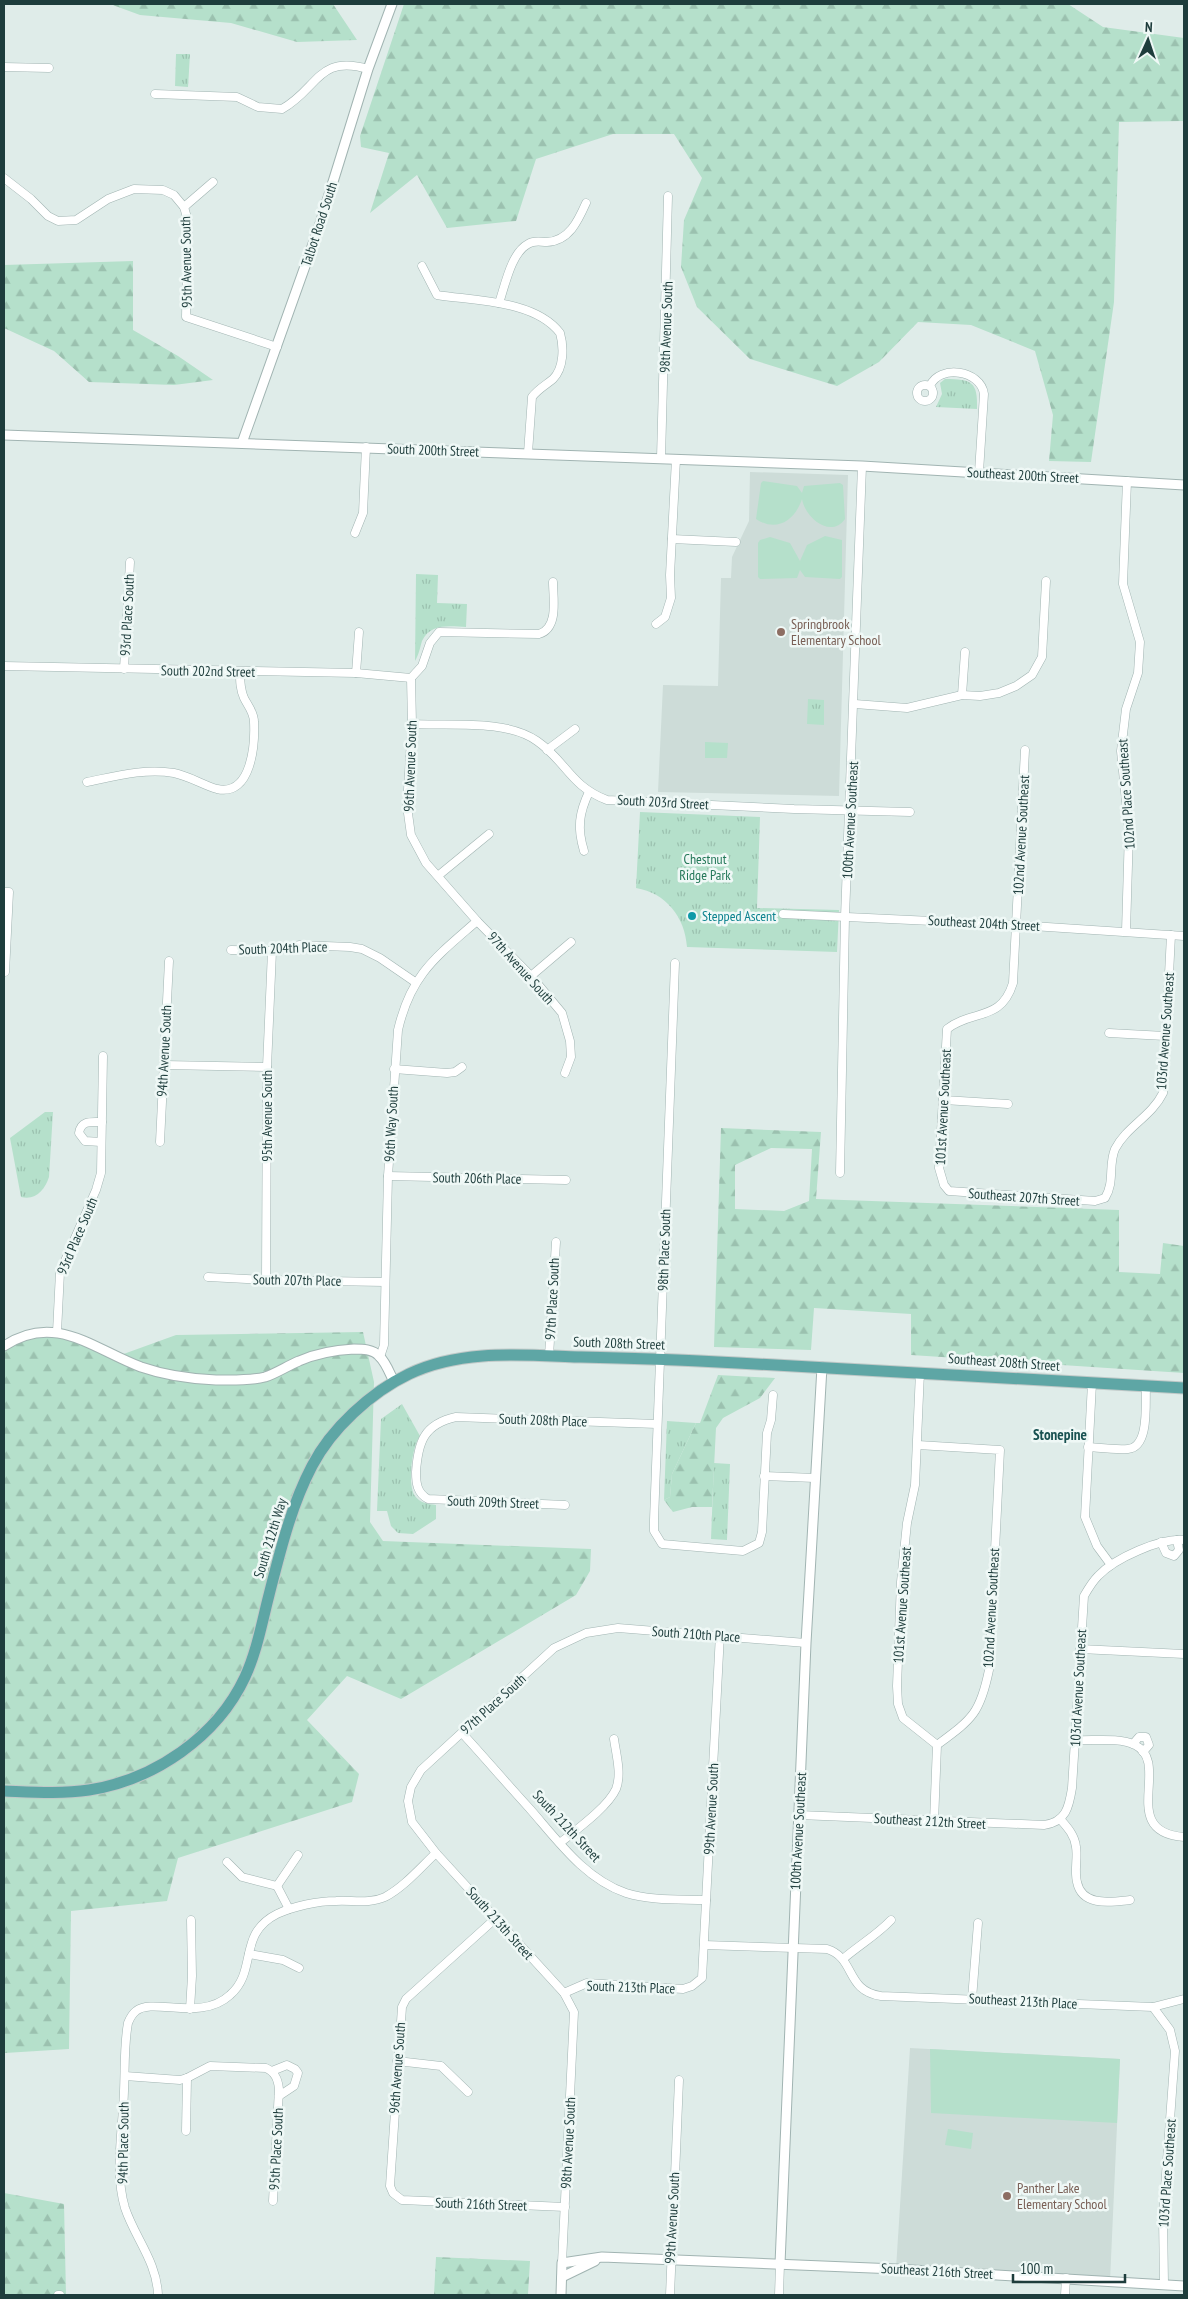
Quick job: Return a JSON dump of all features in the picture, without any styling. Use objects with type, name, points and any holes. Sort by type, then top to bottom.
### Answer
[{"type":"main road","name":"South 208th Street","points":[[418,1370],[459,1358],[549,1356],[822,1367]]},
{"type":"main road","name":"Southeast 208th Street","points":[[822,1367],[1184,1388]]},
{"type":"main road","name":"South 212th Way","points":[[4,1791],[75,1792],[127,1782],[160,1767],[191,1744],[224,1710],[245,1677],[288,1530],[313,1463],[350,1417],[394,1382],[418,1370]]},
{"type":"street","name":"Talbot Road South","points":[[242,443],[319,227],[368,69],[392,4]]},
{"type":"street","points":[[155,94],[237,97],[258,107],[282,109],[302,95],[328,69],[344,64],[368,69]]},
{"type":"street","points":[[4,66],[49,68]]},
{"type":"street","points":[[4,178],[31,199],[48,216],[58,221],[76,220],[108,199],[134,189],[163,190],[174,196],[184,207],[212,182]]},
{"type":"street","name":"98th Avenue South","points":[[661,458],[668,196]]},
{"type":"street","points":[[499,303],[520,251],[527,244],[555,241],[567,234],[576,224],[586,203]]},
{"type":"street","name":"95th Avenue South","points":[[184,207],[188,221],[186,317],[277,347]]},
{"type":"street","points":[[422,266],[438,295],[499,303],[547,320],[555,327],[562,339],[560,369],[555,377],[532,397],[528,453]]},
{"type":"street","points":[[930,386],[936,377],[947,373],[970,375],[982,385],[984,394],[979,472]]},
{"type":"street","name":"South 200th Street","points":[[4,435],[862,466]]},
{"type":"street","points":[[355,533],[363,513],[366,448]]},
{"type":"street","points":[[656,624],[665,617],[671,598],[676,459]]},
{"type":"street","name":"Southeast 200th Street","points":[[862,466],[1184,485]]},
{"type":"street","name":"100th Avenue Southeast","points":[[840,1173],[845,917],[855,704],[862,466]]},
{"type":"street","name":"102nd Place Southeast","points":[[1126,931],[1130,847],[1121,744],[1126,709],[1138,673],[1140,657],[1140,642],[1123,584],[1127,482]]},
{"type":"street","points":[[672,539],[736,542]]},
{"type":"street","name":"93rd Place South","points":[[124,669],[130,562]]},
{"type":"street","points":[[855,704],[907,708],[962,695],[980,696],[999,693],[1032,676],[1042,657],[1046,580]]},
{"type":"street","points":[[411,678],[422,666],[430,643],[439,632],[539,634],[549,629],[552,622],[553,582]]},
{"type":"street","points":[[356,673],[359,632]]},
{"type":"street","points":[[962,695],[965,652]]},
{"type":"street","name":"South 202nd Street","points":[[4,666],[356,673],[411,678]]},
{"type":"street","points":[[88,782],[134,772],[159,772],[176,774],[217,789],[228,788],[239,782],[250,769],[253,755],[254,728],[250,707],[240,686],[240,672]]},
{"type":"street","name":"96th Avenue South","points":[[411,678],[412,724],[407,806],[409,821],[417,848],[438,876]]},
{"type":"street","name":"South 203rd Street","points":[[412,724],[509,729],[528,736],[547,750],[589,792],[607,800],[910,812]]},
{"type":"street","points":[[547,750],[574,729]]},
{"type":"street","name":"102nd Avenue Southeast","points":[[947,1029],[955,1022],[992,1012],[1009,995],[1013,983],[1025,750]]},
{"type":"street","points":[[584,851],[579,825],[582,808],[589,792]]},
{"type":"street","points":[[438,876],[489,834]]},
{"type":"street","name":"97th Avenue South","points":[[438,876],[477,921],[531,976],[566,1022],[571,1050],[566,1073]]},
{"type":"street","points":[[4,892],[8,892],[5,972]]},
{"type":"street","name":"Southeast 204th Street","points":[[783,914],[1126,931],[1184,936]]},
{"type":"street","name":"96th Way South","points":[[380,1357],[384,1346],[388,1176],[394,1069],[402,1013],[415,982],[431,962],[477,921]]},
{"type":"street","name":"103rd Avenue Southeast","points":[[1105,1198],[1111,1184],[1115,1150],[1120,1141],[1154,1107],[1163,1093],[1171,935]]},
{"type":"street","points":[[531,976],[571,942]]},
{"type":"street","name":"South 204th Place","points":[[231,950],[272,951],[300,945],[362,949],[391,964],[415,982]]},
{"type":"street","name":"95th Avenue South","points":[[266,1280],[267,1067],[272,951]]},
{"type":"street","name":"94th Avenue South","points":[[160,1142],[169,960]]},
{"type":"street","name":"98th Place South","points":[[675,963],[657,1424],[654,1520],[656,1537],[666,1546],[743,1550],[759,1542],[764,1476]]},
{"type":"street","name":"101st Avenue Southeast","points":[[944,1185],[939,1168],[947,1029]]},
{"type":"street","points":[[1109,1033],[1165,1036]]},
{"type":"street","name":"93rd Place South","points":[[57,1332],[59,1278],[100,1180],[103,1056]]},
{"type":"street","points":[[164,1065],[267,1067]]},
{"type":"street","points":[[394,1069],[455,1072],[462,1067]]},
{"type":"street","points":[[944,1100],[1008,1104]]},
{"type":"street","points":[[102,1122],[86,1122],[81,1126],[79,1133],[85,1141],[102,1142]]},
{"type":"street","name":"South 206th Place","points":[[388,1176],[566,1180]]},
{"type":"street","name":"Southeast 207th Street","points":[[944,1185],[950,1190],[960,1193],[1094,1201],[1105,1198]]},
{"type":"street","name":"97th Place South","points":[[549,1356],[556,1242]]},
{"type":"street","name":"South 207th Place","points":[[208,1277],[385,1282]]},
{"type":"street","points":[[4,1346],[28,1334],[57,1332],[78,1337],[142,1367],[159,1372],[212,1380],[241,1380],[263,1377],[298,1361],[333,1351],[367,1350],[380,1357],[394,1382]]},
{"type":"street","name":"100th Avenue Southeast","points":[[779,2295],[806,1642],[822,1367]]},
{"type":"street","name":"101st Avenue Southeast","points":[[920,1372],[918,1445],[901,1582],[897,1686],[898,1704],[903,1718],[937,1745]]},
{"type":"street","points":[[1092,1383],[1085,1517],[1097,1546],[1111,1565],[1161,1542],[1181,1540],[1179,1550],[1174,1556],[1166,1553],[1161,1542]]},
{"type":"street","points":[[1088,1447],[1129,1449],[1139,1445],[1143,1435],[1146,1386]]},
{"type":"street","points":[[773,1394],[771,1420],[767,1433],[764,1476],[815,1478]]},
{"type":"street","name":"South 208th Place","points":[[422,1494],[416,1480],[417,1451],[424,1436],[431,1428],[438,1423],[456,1417],[657,1424]]},
{"type":"street","name":"102nd Avenue Southeast","points":[[918,1445],[1000,1450],[989,1670],[978,1709],[969,1722],[937,1745]]},
{"type":"street","name":"South 209th Street","points":[[422,1494],[433,1500],[565,1506]]},
{"type":"street","name":"103rd Avenue Southeast","points":[[1061,1820],[1068,1811],[1070,1802],[1084,1596],[1098,1576],[1111,1565]]},
{"type":"street","name":"South 210th Place","points":[[586,1633],[618,1628],[720,1634],[761,1641],[806,1642]]},
{"type":"street","name":"97th Place South","points":[[411,1786],[421,1770],[554,1648],[586,1633]]},
{"type":"street","name":"99th Avenue South","points":[[699,1982],[703,1974],[720,1634]]},
{"type":"street","points":[[1080,1649],[1184,1654]]},
{"type":"street","name":"South 212th Street","points":[[462,1732],[560,1844],[599,1880],[626,1893],[643,1897],[706,1900]]},
{"type":"street","points":[[560,1844],[608,1801],[616,1789],[618,1762],[614,1739]]},
{"type":"street","points":[[1075,1740],[1138,1748],[1149,1773],[1148,1807],[1151,1820],[1162,1831],[1184,1836]]},
{"type":"street","points":[[934,1822],[937,1745]]},
{"type":"street","name":"South 213th Street","points":[[411,1786],[408,1801],[412,1822],[436,1853],[564,1993]]},
{"type":"street","name":"Southeast 212th Street","points":[[799,1815],[1044,1826],[1061,1820]]},
{"type":"street","points":[[1061,1820],[1074,1838],[1076,1846],[1076,1881],[1084,1895],[1099,1902],[1130,1900]]},
{"type":"street","points":[[191,1920],[192,1976],[190,2008],[210,2007],[230,1995],[241,1981],[256,1929],[263,1922],[289,1909],[334,1901],[384,1898],[398,1888],[436,1853]]},
{"type":"street","points":[[277,1886],[298,1855]]},
{"type":"street","points":[[227,1862],[242,1877],[277,1886],[289,1909]]},
{"type":"street","name":"96th Avenue South","points":[[397,2198],[390,2186],[400,2016],[406,1999],[496,1918]]},
{"type":"street","points":[[704,1945],[827,1949],[835,1952],[843,1959],[859,1945],[878,1934],[891,1920]]},
{"type":"street","points":[[972,1999],[978,1923]]},
{"type":"street","points":[[249,1954],[283,1960],[299,1968]]},
{"type":"street","name":"Southeast 213th Place","points":[[843,1959],[855,1982],[862,1990],[882,1996],[1153,2007],[1184,1999]]},
{"type":"street","name":"South 213th Place","points":[[564,1993],[587,1983],[683,1988],[699,1982]]},
{"type":"street","name":"98th Avenue South","points":[[561,2295],[575,2023],[574,2012],[564,1993]]},
{"type":"street","name":"94th Place South","points":[[158,2295],[151,2262],[129,2219],[122,2191],[128,2026],[132,2015],[142,2007],[190,2008]]},
{"type":"street","name":"103rd Place Southeast","points":[[1153,2007],[1170,2030],[1175,2051],[1163,2216],[1164,2284]]},
{"type":"street","points":[[397,2061],[441,2066],[468,2092]]},
{"type":"street","name":"95th Place South","points":[[272,2071],[287,2065],[298,2073],[294,2086],[279,2093],[273,2201]]},
{"type":"street","points":[[125,2076],[187,2078],[210,2066],[266,2068],[272,2071],[278,2081],[279,2093]]},
{"type":"street","points":[[186,2131],[187,2078]]},
{"type":"street","name":"99th Avenue South","points":[[670,2295],[679,2080]]},
{"type":"street","name":"South 216th Street","points":[[397,2198],[408,2201],[565,2207]]},
{"type":"street","points":[[562,2263],[587,2258],[620,2258],[780,2264]]},
{"type":"street","points":[[562,2276],[590,2262],[620,2258]]},
{"type":"street","name":"Southeast 216th Street","points":[[780,2264],[1066,2278],[1184,2286]]},
{"type":"street","points":[[1065,2295],[1066,2278]]},
{"type":"shaded area","name":"Springbrook Elementary School","points":[[750,472],[848,475],[839,796],[658,792],[663,685],[718,686],[721,578],[731,578],[732,557],[749,521]]},
{"type":"shaded area","name":"Panther Lake Elementary School","points":[[910,2048],[1120,2059],[1110,2281],[896,2269]]},
{"type":"green space","points":[[110,4],[333,4],[357,40],[297,42],[231,23],[140,15]]},
{"type":"green space","points":[[404,4],[1068,4],[1103,27],[1184,38],[1184,121],[1119,122],[1114,302],[1091,462],[1049,461],[1053,415],[1035,351],[971,325],[918,322],[879,362],[837,386],[750,359],[697,307],[681,267],[684,220],[702,178],[674,134],[613,134],[536,159],[516,221],[447,228],[417,175],[370,213],[389,153],[361,147],[360,136]]},
{"type":"green space","points":[[176,54],[190,54],[188,87],[175,86]]},
{"type":"green space","points":[[133,261],[133,330],[178,356],[213,380],[174,385],[89,382],[54,351],[4,328],[4,265]]},
{"type":"green space","points":[[945,379],[962,380],[972,384],[976,393],[977,409],[936,407],[942,394],[940,383]]},
{"type":"green space","points":[[763,481],[797,486],[802,493],[804,486],[840,483],[843,485],[845,519],[839,525],[833,527],[819,524],[808,513],[802,499],[795,513],[784,522],[771,525],[764,523],[756,519],[761,483]]},
{"type":"green space","points":[[825,536],[842,540],[842,577],[840,579],[805,577],[800,570],[797,578],[760,579],[758,577],[758,543],[760,540],[770,537],[790,543],[800,561],[807,545]]},
{"type":"green space","points":[[416,574],[438,575],[437,603],[467,604],[466,627],[441,627],[430,631],[422,641],[415,661]]},
{"type":"green space","points":[[808,699],[824,700],[824,725],[807,724]]},
{"type":"green space","points":[[705,742],[728,743],[727,758],[705,758]]},
{"type":"green space","name":"Chestnut Ridge Park","points":[[640,812],[760,817],[757,908],[839,910],[837,952],[687,947],[682,926],[672,908],[656,895],[636,888]]},
{"type":"green space","points":[[45,1112],[53,1112],[49,1177],[45,1186],[35,1196],[21,1197],[10,1138]]},
{"type":"green space","points":[[721,1128],[821,1132],[816,1199],[1119,1210],[1119,1272],[1160,1274],[1163,1243],[1184,1246],[1184,1373],[911,1355],[911,1314],[814,1308],[811,1350],[714,1347]],"holes":[[[771,1148],[812,1149],[809,1201],[784,1211],[735,1209],[735,1165]]]},
{"type":"green space","points":[[57,1332],[118,1356],[176,1335],[363,1332],[374,1382],[370,1522],[383,1541],[591,1549],[590,1571],[576,1595],[401,1699],[347,1676],[307,1720],[359,1774],[352,1802],[178,1858],[167,1901],[71,1911],[69,2049],[5,2053],[4,2108],[4,1343]]},
{"type":"green space","points":[[718,1375],[775,1378],[760,1398],[723,1418],[716,1428],[712,1507],[692,1507],[673,1512],[664,1500],[670,1497],[672,1474],[696,1423],[700,1423]]},
{"type":"green space","points":[[402,1404],[420,1436],[413,1456],[411,1483],[413,1491],[419,1500],[427,1504],[436,1505],[436,1519],[413,1534],[398,1533],[391,1526],[387,1511],[377,1511],[381,1419]]},
{"type":"green space","points":[[667,1421],[696,1423],[672,1474],[670,1497],[664,1500]]},
{"type":"green space","points":[[714,1463],[730,1464],[727,1540],[711,1539]]},
{"type":"green space","points":[[930,2049],[1120,2059],[1117,2123],[931,2113]]},
{"type":"green space","points":[[948,2129],[973,2133],[971,2149],[945,2145]]},
{"type":"green space","points":[[4,2193],[64,2204],[66,2295],[4,2295]]},
{"type":"green space","points":[[436,2257],[530,2261],[528,2294],[534,2295],[434,2295]]},
{"type":"place","name":"Springbrook Elementary School","points":[[781,632]]},
{"type":"place","name":"Stepped Ascent","points":[[692,916]]},
{"type":"place","name":"Panther Lake Elementary School","points":[[1007,2196]]},
{"type":"district","name":"Stonepine","points":[[1060,1435]]}]
